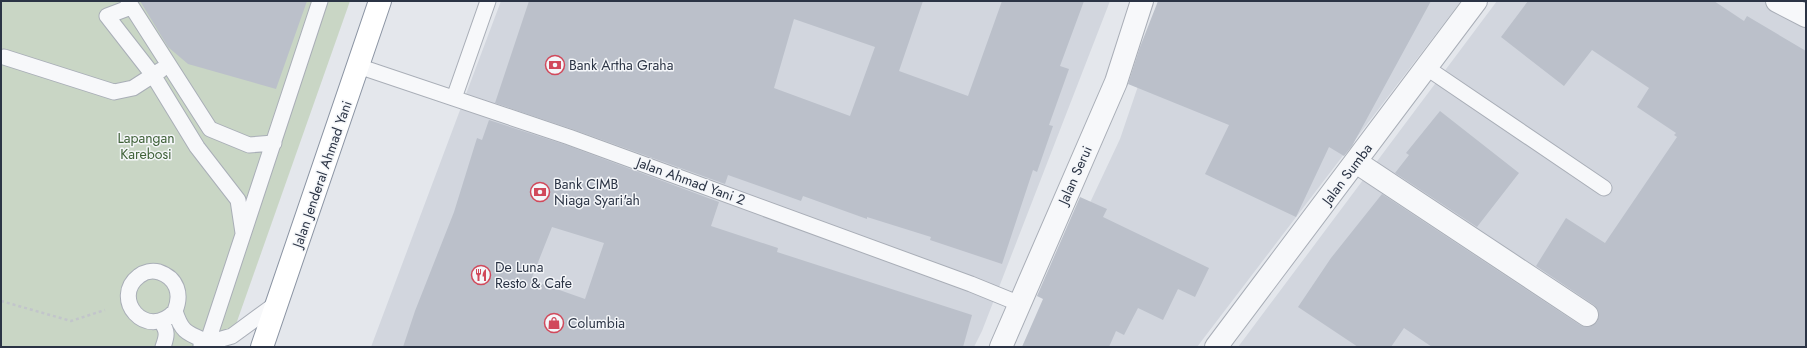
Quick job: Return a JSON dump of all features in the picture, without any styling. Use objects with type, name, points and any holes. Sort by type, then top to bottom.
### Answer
[{"type":"highway","name":"Jalan Jenderal Ahmad Yani","points":[[262,347],[380,1]]},
{"type":"street","name":"Jalan Serui","points":[[1001,347],[1116,82],[1142,1]]},
{"type":"street","name":"Jalan Sumba","points":[[1216,347],[1476,1]]},
{"type":"street","points":[[1777,1],[1806,16]]},
{"type":"street","points":[[1356,162],[1587,315]]},
{"type":"lane","points":[[203,345],[244,234],[320,1]]},
{"type":"lane","points":[[454,98],[488,1]]},
{"type":"lane","points":[[244,234],[238,200],[197,147],[153,75],[107,16],[130,4],[210,129],[249,145],[274,143]]},
{"type":"lane","points":[[4,57],[114,92],[133,88],[169,66]]},
{"type":"lane","name":"Jalan Ahmad Yani 2","points":[[358,66],[599,148],[971,284],[1020,304]]},
{"type":"lane","points":[[1427,68],[1604,188]]},
{"type":"lane","points":[[156,271],[172,278],[177,286],[178,303],[175,311],[169,318],[160,322],[143,320],[131,309],[129,302],[130,286],[134,280],[148,272],[156,271]]},
{"type":"lane","points":[[203,345],[232,336],[278,302]]},
{"type":"lane","points":[[175,311],[179,323],[186,333],[203,345]]},
{"type":"lane","points":[[160,322],[166,329],[167,336],[163,347]]},
{"type":"path","points":[[1,301],[71,321],[129,302]]},
{"type":"shaded area","points":[[501,1],[1110,1],[982,331],[974,347],[371,347]]},
{"type":"shaded area","points":[[1167,1],[1461,1],[1197,347],[1022,347],[1120,139]]},
{"type":"shaded area","points":[[1497,1],[1806,1],[1806,347],[1238,347]]},
{"type":"green space","name":"Lapangan Karebosi","points":[[1,1],[350,1],[228,347],[1,347]]},
{"type":"building","points":[[140,1],[307,1],[276,89],[188,64],[168,47]]},
{"type":"building","points":[[529,1],[923,1],[899,71],[968,96],[1002,1],[1084,1],[1060,66],[1069,69],[1049,125],[1053,126],[1037,172],[1033,170],[1002,264],[930,240],[931,237],[867,217],[867,219],[803,196],[801,201],[728,175],[725,184],[495,103]],"holes":[[[794,19],[875,47],[850,116],[774,88]]]},
{"type":"building","points":[[1158,1],[1431,1],[1352,146],[1344,156],[1329,147],[1296,217],[1205,174],[1229,125],[1128,84],[1140,47]]},
{"type":"building","points":[[1528,1],[1714,1],[1744,21],[1747,16],[1806,51],[1806,347],[1432,347],[1404,328],[1391,347],[1358,347],[1298,307],[1331,258],[1382,194],[1580,325],[1587,327],[1592,326],[1597,322],[1599,315],[1598,310],[1594,305],[1536,266],[1566,218],[1605,243],[1677,137],[1674,135],[1676,133],[1637,107],[1649,88],[1592,50],[1564,86],[1501,37]]},
{"type":"building","points":[[1440,111],[1519,173],[1477,227],[1395,173],[1409,155],[1406,153]]},
{"type":"building","points":[[489,120],[566,145],[719,202],[711,226],[778,248],[777,252],[972,315],[963,347],[403,347],[415,311],[454,212],[477,138],[482,140]],"holes":[[[552,227],[604,243],[585,299],[531,280]]]},
{"type":"building","points":[[1080,197],[1107,209],[1103,217],[1209,268],[1195,297],[1178,289],[1163,320],[1138,308],[1124,335],[1116,331],[1109,347],[1022,347],[1043,299],[1037,296]]},
{"type":"place","name":"Bank Artha Graha","points":[[555,65]]},
{"type":"place","name":"Bank CIMB Niaga Syari'ah","points":[[540,192]]},
{"type":"place","name":"De Luna Resto & Cafe","points":[[481,275]]},
{"type":"place","name":"Columbia","points":[[554,323]]}]
